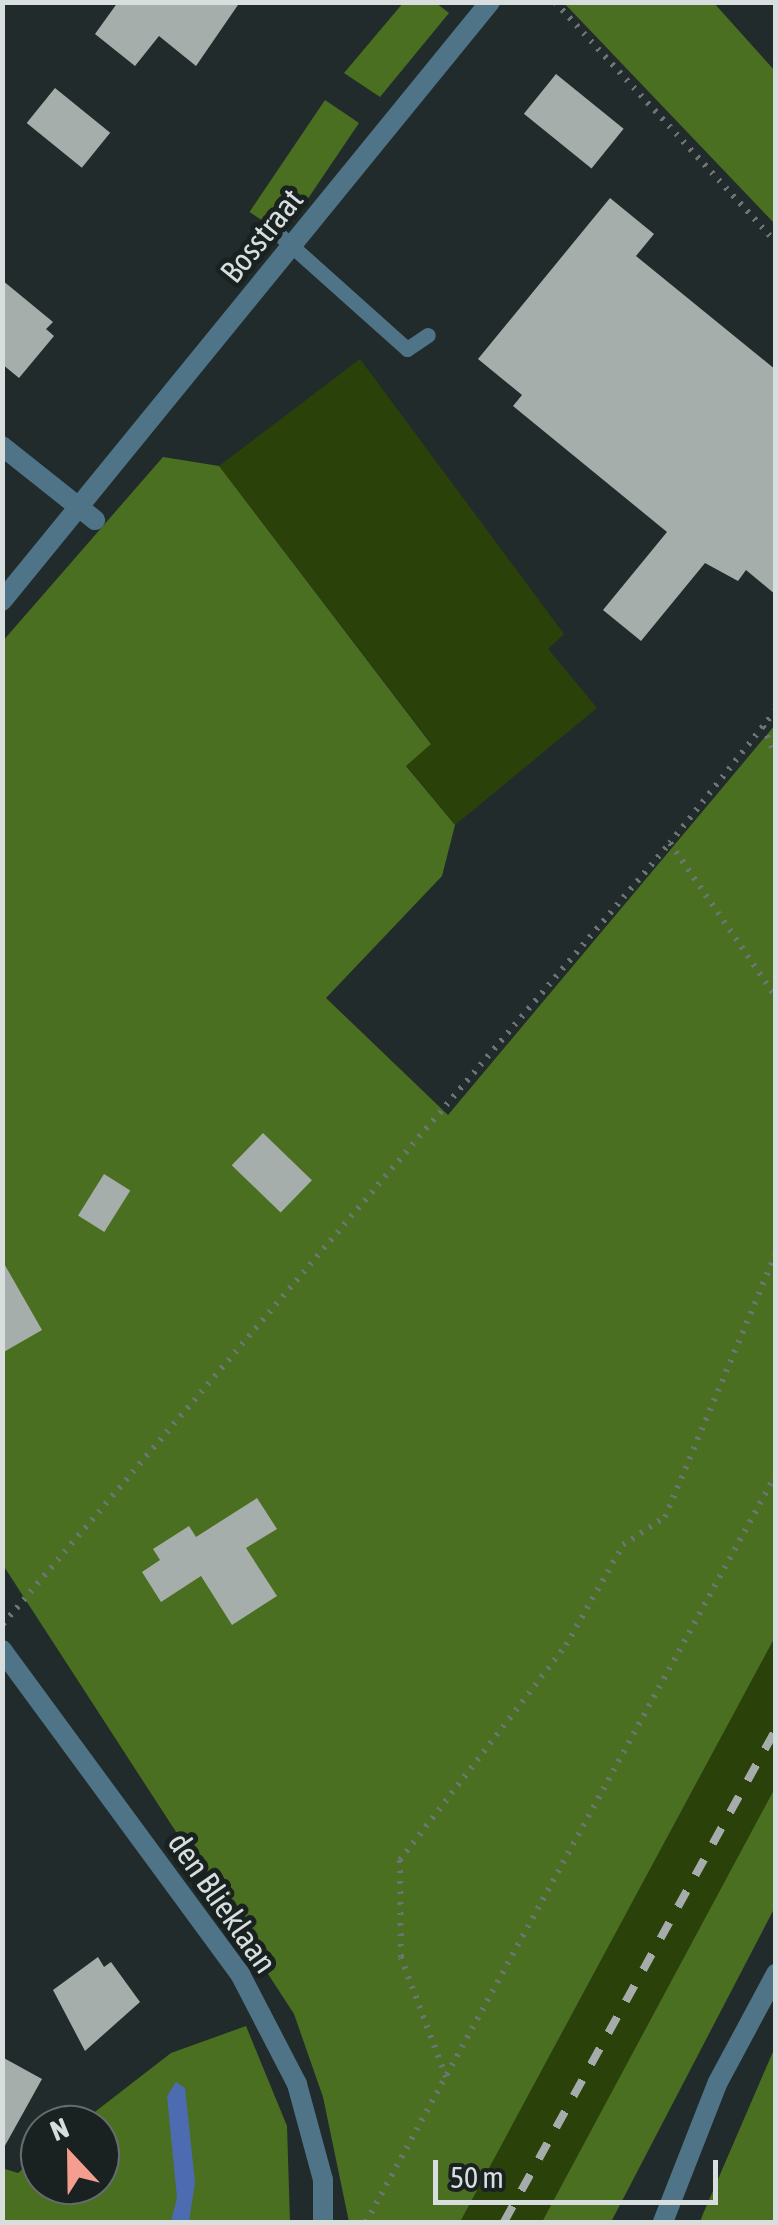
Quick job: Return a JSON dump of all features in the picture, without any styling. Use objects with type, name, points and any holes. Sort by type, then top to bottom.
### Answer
[{"type":"street","name":"Bosstraat","points":[[2,602],[87,514],[292,246],[490,2]]},
{"type":"street","points":[[2,446],[87,514]]},
{"type":"street","name":"den Blieklaan","points":[[2,1650],[240,1974],[297,2084],[323,2180],[323,2222]]},
{"type":"street","points":[[663,2222],[718,2082],[776,1974]]},
{"type":"lane","points":[[275,232],[407,349],[428,336]]},
{"type":"path","points":[[555,2],[776,242]]},
{"type":"path","points":[[2,1625],[670,844],[776,710]]},
{"type":"path","points":[[763,726],[776,756]]},
{"type":"path","points":[[670,844],[776,996]]},
{"type":"path","points":[[446,2077],[401,1957],[400,1860],[566,1645],[623,1545],[665,1517],[776,1253]]},
{"type":"path","points":[[366,2222],[776,1474]]},
{"type":"green space","points":[[403,3],[436,3],[449,13],[380,97],[344,73]]},
{"type":"green space","points":[[564,3],[714,3],[775,71],[775,224]]},
{"type":"green space","points":[[325,100],[359,123],[283,235],[250,212]]},
{"type":"green space","points":[[360,359],[564,634],[548,649],[597,708],[455,825],[406,765],[431,743],[219,466]]},
{"type":"green space","points":[[163,457],[219,466],[431,744],[406,766],[455,825],[442,876],[326,998],[448,1115],[775,725],[775,1637],[460,2222],[349,2222],[323,2097],[294,2014],[3,1565],[2,642]]},
{"type":"green space","points":[[775,1637],[775,1788],[663,2009],[542,2222],[460,2222]]},
{"type":"green space","points":[[775,1788],[775,1907],[611,2222],[542,2222]]},
{"type":"green space","points":[[246,2026],[287,2126],[290,2222],[3,2222],[2,2168],[20,2171],[20,2205],[120,2205],[120,2105],[104,2105],[171,2053]]},
{"type":"green space","points":[[775,2047],[775,2222],[700,2222],[703,2214]]},
{"type":"water","points":[[176,2082],[185,2088],[195,2182],[189,2222],[171,2222],[177,2198],[167,2096]]},
{"type":"building","points":[[118,2],[240,2],[196,66],[159,36],[135,66],[95,34]]},
{"type":"building","points":[[556,74],[624,129],[592,168],[524,114]]},
{"type":"building","points":[[55,88],[110,133],[82,168],[27,123]]},
{"type":"building","points":[[610,198],[654,234],[636,256],[776,370],[776,595],[746,570],[738,581],[705,563],[641,641],[603,610],[667,532],[513,406],[522,395],[478,359]]},
{"type":"building","points":[[2,280],[53,322],[46,329],[54,336],[19,378],[2,364]]},
{"type":"building","points":[[263,1133],[312,1180],[281,1213],[232,1165]]},
{"type":"building","points":[[104,1174],[130,1190],[104,1232],[78,1216]]},
{"type":"building","points":[[2,1260],[42,1330],[2,1353]]},
{"type":"building","points":[[257,1498],[277,1529],[246,1548],[277,1596],[232,1625],[201,1576],[161,1602],[142,1572],[160,1560],[153,1549],[189,1526],[196,1537]]},
{"type":"building","points":[[98,1957],[104,1967],[111,1962],[140,2002],[85,2051],[53,1990]]},
{"type":"building","points":[[2,2057],[42,2079],[28,2105],[20,2105],[20,2119],[2,2151]]},
{"type":"railway","points":[[504,2222],[776,1729]]}]
